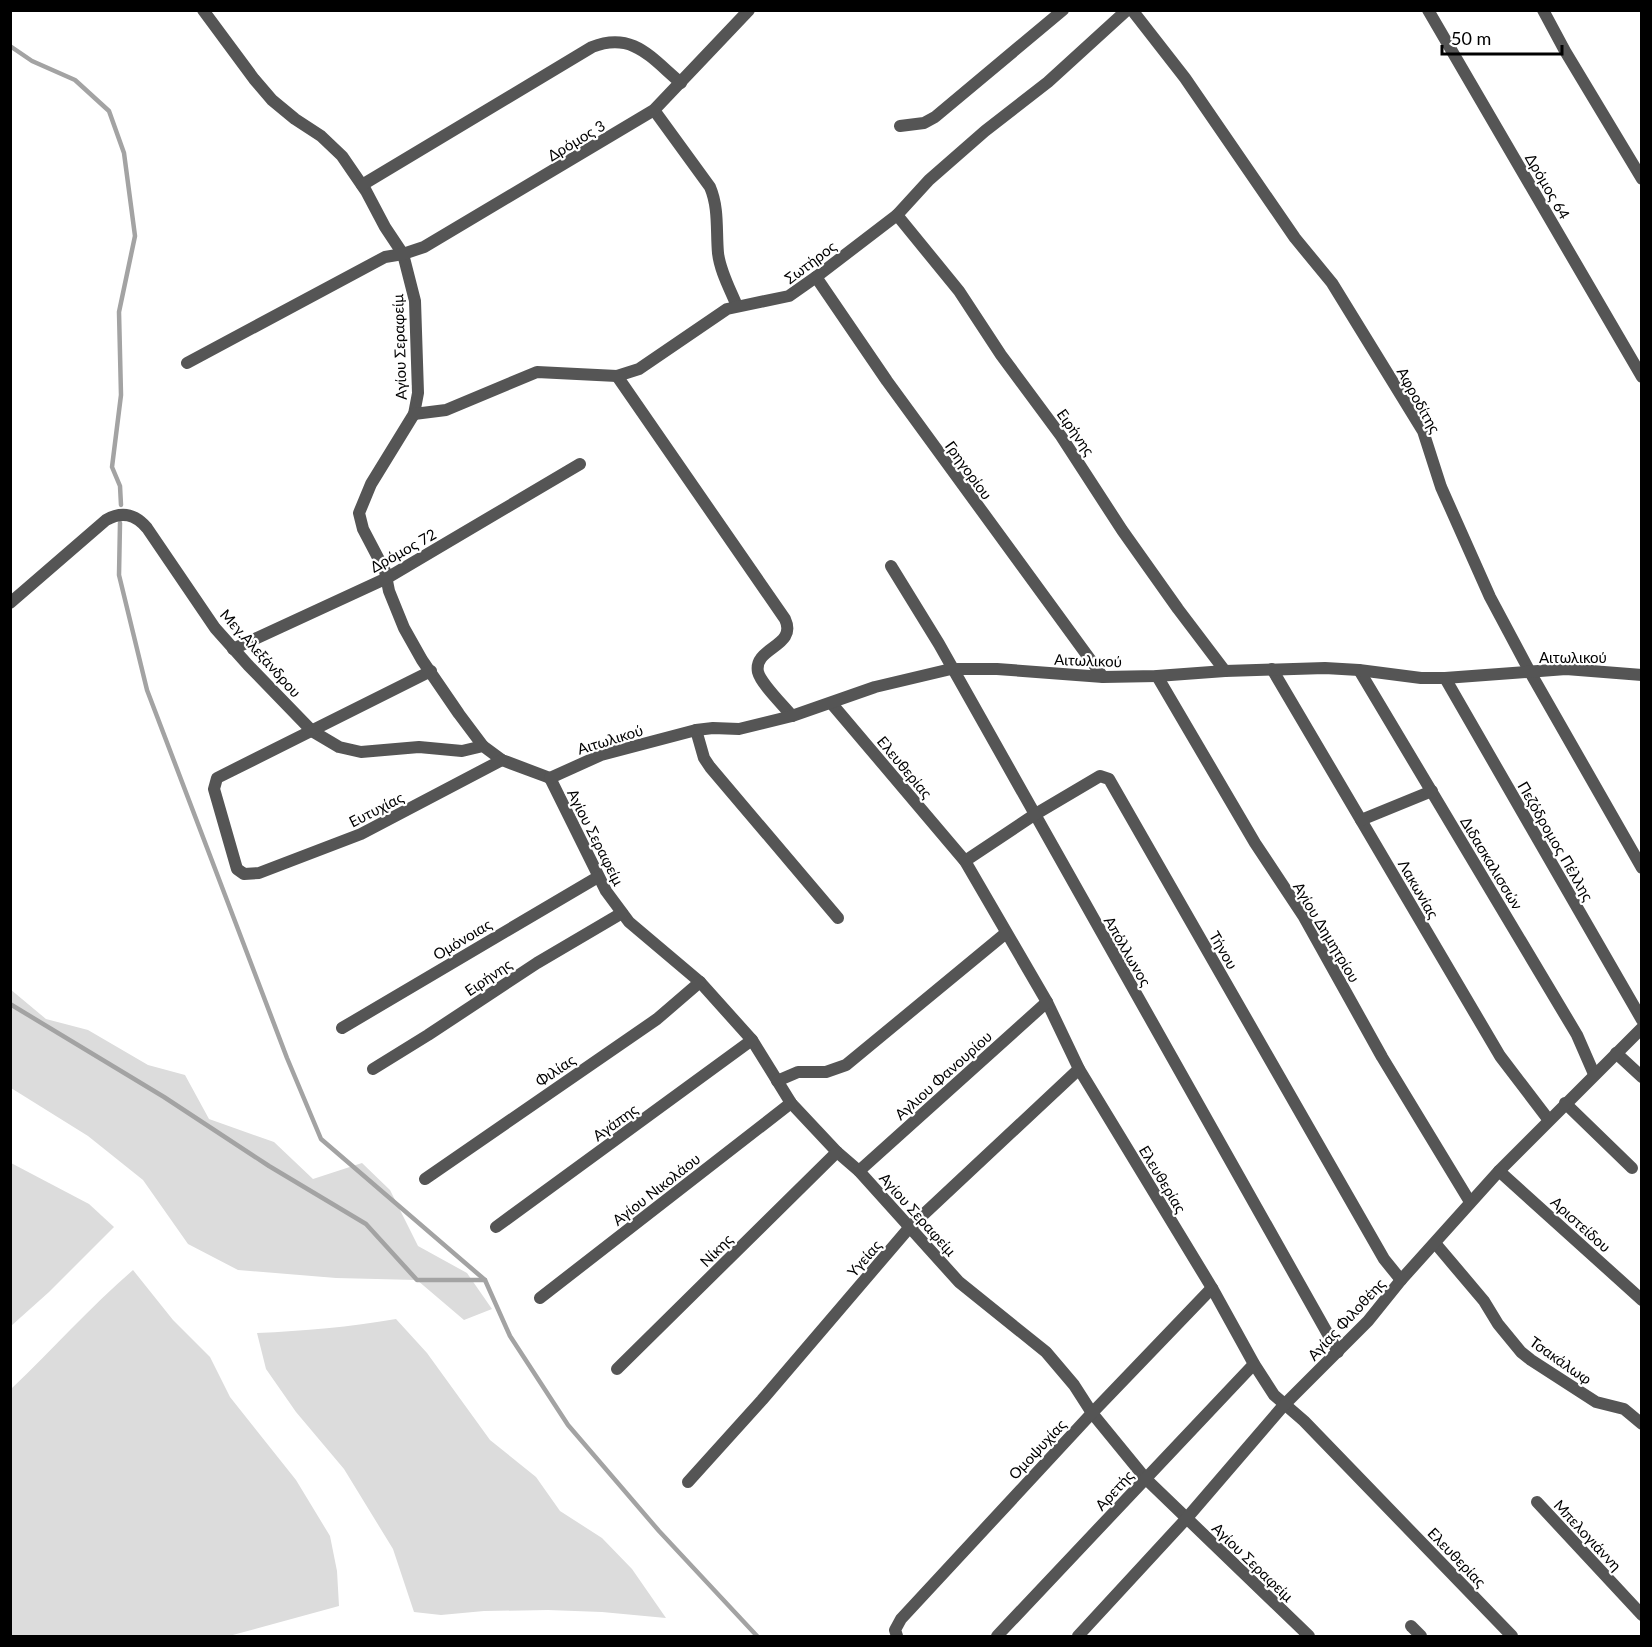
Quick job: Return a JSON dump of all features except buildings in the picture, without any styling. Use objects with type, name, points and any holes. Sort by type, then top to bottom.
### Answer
[{"type":"street","name":"Αγίου Σεραφείμ","points":[[203,10],[272,100],[321,136],[342,156],[362,185],[397,255],[415,301],[418,393],[414,414],[370,484],[359,513],[363,529],[385,571],[389,591],[404,628],[422,660],[483,746]]},
{"type":"street","name":"Δρόμος 3","points":[[187,363],[397,255],[424,247],[654,110],[749,10]]},
{"type":"street","points":[[900,126],[924,123],[935,117],[1063,10]]},
{"type":"street","name":"Σωτήρος","points":[[414,414],[447,410],[537,372],[617,376],[639,369],[727,309],[789,296],[897,215],[929,180],[985,130],[1048,82],[1127,10]]},
{"type":"street","name":"Αφροδίτης","points":[[1132,10],[1185,78],[1295,238],[1332,283],[1423,432],[1442,487],[1485,587],[1530,672],[1641,868]]},
{"type":"street","name":"Δρόμος 64","points":[[1428,10],[1641,377]]},
{"type":"street","points":[[1544,10],[1565,51],[1641,179]]},
{"type":"street","points":[[362,185],[592,47],[605,42],[620,41],[633,44],[681,83]]},
{"type":"street","points":[[654,110],[710,187],[715,199],[721,269],[737,306]]},
{"type":"street","name":"Ειρήνης","points":[[897,215],[959,291],[1001,355],[1061,436],[1122,530],[1225,671]]},
{"type":"street","name":"Γρηγορίου","points":[[816,277],[887,381],[1103,677]]},
{"type":"street","points":[[617,376],[785,619],[788,628],[785,638],[760,659],[758,669],[762,679],[792,716]]},
{"type":"street","name":"Δρόμος 72","points":[[233,649],[387,578],[580,464]]},
{"type":"street","name":"Μεγ.Αλεξάνδρου","points":[[10,603],[98,525],[113,516],[135,516],[147,528],[215,628],[312,731],[339,747],[361,752],[419,747],[462,752],[483,746]]},
{"type":"street","name":"Απόλλωνος","points":[[891,566],[939,644],[951,669],[1338,1352]]},
{"type":"street","name":"Αιτωλικού","points":[[550,778],[601,755],[696,730],[739,729],[792,716],[832,704],[875,687],[951,669],[997,669],[1103,677],[1272,669],[1359,670],[1420,678],[1566,669],[1641,675]]},
{"type":"street","name":"Λακωνίας","points":[[1272,669],[1500,1056],[1548,1119]]},
{"type":"street","name":"Διδασκαλισσών","points":[[1359,670],[1577,1035],[1594,1074]]},
{"type":"street","points":[[312,731],[431,671]]},
{"type":"street","name":"Αγίου Δημητρίου","points":[[1158,676],[1255,843],[1304,917],[1382,1057],[1470,1202]]},
{"type":"street","name":"Πεζόδρομος Πέλλης","points":[[1445,678],[1641,1020]]},
{"type":"street","name":"Ελευθερίας","points":[[832,704],[965,861],[1047,1002],[1079,1068],[1212,1288],[1254,1365],[1274,1395],[1304,1421],[1512,1636]]},
{"type":"street","points":[[696,730],[704,758],[710,767],[838,918]]},
{"type":"street","name":"Ευτυχίας","points":[[312,731],[214,781],[214,789],[235,866],[244,874],[258,873],[361,834],[502,760]]},
{"type":"street","points":[[483,746],[502,760],[550,778]]},
{"type":"street","name":"Τήνου","points":[[965,861],[1100,776],[1109,779],[1383,1259],[1401,1280]]},
{"type":"street","name":"Αγίου Σεραφείμ","points":[[550,778],[598,877],[629,922],[700,982],[752,1040],[791,1103],[837,1152],[859,1171],[959,1282],[1046,1352],[1146,1479],[1309,1636]]},
{"type":"street","points":[[1361,820],[1432,791]]},
{"type":"street","name":"Ομόνοιας","points":[[342,1028],[598,877]]},
{"type":"street","name":"Ειρήνης","points":[[373,1069],[537,963],[622,914]]},
{"type":"street","points":[[777,1081],[798,1072],[826,1072],[846,1065],[1006,933]]},
{"type":"street","name":"Φιλίας","points":[[425,1179],[657,1019],[700,982]]},
{"type":"street","name":"Αγλιου Φανουρίου","points":[[859,1171],[1047,1002]]},
{"type":"street","name":"Αγίας Φιλοθέης","points":[[1078,1636],[1186,1519],[1284,1405],[1368,1321],[1470,1202],[1548,1119],[1641,1028]]},
{"type":"street","name":"Αγάπης","points":[[496,1227],[752,1040]]},
{"type":"street","points":[[1616,1053],[1641,1077]]},
{"type":"street","name":"Υγείας","points":[[688,1482],[762,1400],[909,1228],[1079,1068]]},
{"type":"street","name":"Αγίου Νικολάου","points":[[540,1298],[791,1103]]},
{"type":"street","points":[[1565,1103],[1632,1168]]},
{"type":"street","name":"Νίκης","points":[[617,1369],[837,1152]]},
{"type":"street","name":"Αριστείδου","points":[[1499,1171],[1641,1300]]},
{"type":"street","name":"Τσακάλωφ","points":[[1434,1243],[1484,1301],[1509,1339],[1521,1352],[1596,1402],[1623,1409],[1641,1424]]},
{"type":"street","name":"Ομοψυχίας","points":[[897,1636],[895,1630],[901,1619],[1092,1413],[1212,1288]]},
{"type":"street","name":"Αρετής","points":[[997,1636],[1254,1365]]},
{"type":"street","name":"Μπελογιάννη","points":[[1537,1502],[1641,1615]]},
{"type":"street","points":[[1411,1626],[1421,1636]]},
{"type":"shaded area","points":[[10,989],[46,1019],[88,1030],[148,1065],[185,1075],[209,1119],[274,1142],[313,1179],[362,1163],[390,1190],[418,1246],[467,1273],[492,1309],[464,1320],[417,1280],[336,1278],[238,1270],[188,1244],[143,1180],[88,1136],[11,1088]]},
{"type":"shaded area","points":[[11,1163],[89,1204],[114,1227],[49,1292],[11,1326]]},
{"type":"shaded area","points":[[133,1270],[173,1320],[210,1357],[230,1397],[296,1480],[330,1536],[337,1571],[339,1606],[229,1636],[11,1636],[11,1389]]},
{"type":"shaded area","points":[[396,1319],[427,1353],[490,1440],[536,1477],[560,1511],[602,1538],[632,1569],[666,1618],[548,1610],[484,1611],[441,1615],[414,1612],[393,1549],[344,1469],[296,1412],[266,1369],[257,1333],[327,1328]]},
{"type":"waterway","points":[[10,46],[32,61],[75,80],[109,111],[124,153],[135,236],[119,312],[121,395],[112,467],[120,486],[121,505]]},
{"type":"waterway","points":[[120,523],[119,575],[147,690],[287,1058],[321,1139],[485,1280],[510,1336],[568,1425],[659,1531],[757,1636]]},
{"type":"waterway","points":[[10,1004],[164,1097],[269,1166],[366,1224],[417,1280],[485,1280]]}]
